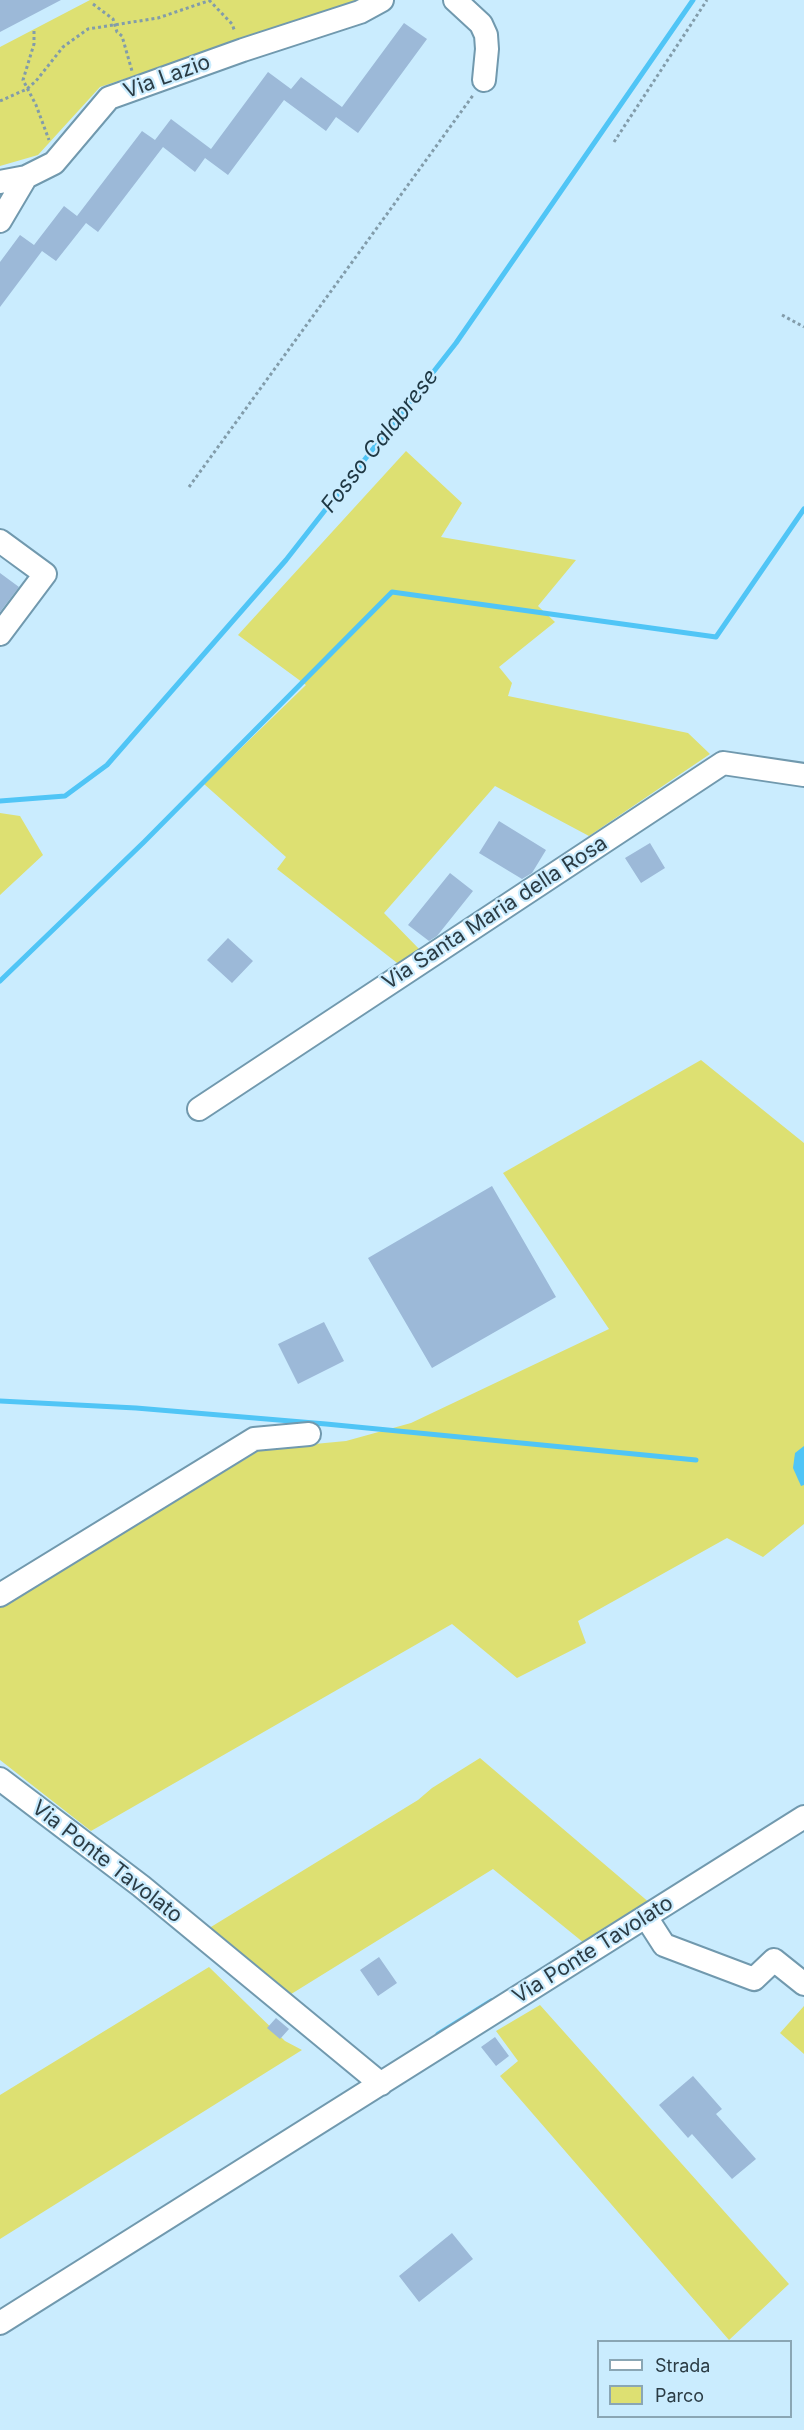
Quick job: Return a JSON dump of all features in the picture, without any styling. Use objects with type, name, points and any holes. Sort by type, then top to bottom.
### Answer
[{"type":"street","name":"Via Lazio","points":[[0,182],[26,177],[54,163],[109,98],[243,50],[360,12],[382,0]]},
{"type":"street","points":[[455,0],[481,24],[486,35],[484,80]]},
{"type":"street","points":[[0,221],[26,177]]},
{"type":"street","points":[[0,541],[45,574],[0,634]]},
{"type":"street","name":"Via Santa Maria della Rosa","points":[[199,1109],[723,763],[804,775]]},
{"type":"street","points":[[0,1595],[254,1439],[309,1434]]},
{"type":"street","name":"Via Ponte Tavolato","points":[[0,1779],[141,1886],[381,2084]]},
{"type":"street","name":"Via Ponte Tavolato","points":[[0,2323],[804,1817]]},
{"type":"street","points":[[646,1917],[664,1945],[754,1979],[774,1960],[804,1984]]},
{"type":"path","points":[[0,101],[27,89],[63,47],[88,29],[158,18],[210,0],[232,24],[243,50]]},
{"type":"path","points":[[614,142],[707,0]]},
{"type":"path","points":[[93,4],[109,14],[117,32],[122,36],[136,87]]},
{"type":"path","points":[[34,32],[34,44],[23,80],[36,105],[50,144],[60,156]]},
{"type":"path","points":[[189,487],[484,80]]},
{"type":"path","points":[[782,315],[804,327]]},
{"type":"green space","points":[[90,0],[358,0],[353,4],[100,87],[38,155],[0,166],[0,47]]},
{"type":"green space","points":[[406,451],[462,503],[441,537],[576,560],[538,606],[555,622],[499,667],[512,683],[508,696],[688,733],[710,754],[589,836],[495,786],[384,913],[422,952],[401,966],[277,869],[286,857],[204,784],[306,685],[238,635]]},
{"type":"green space","points":[[0,813],[20,816],[43,855],[0,895]]},
{"type":"green space","points":[[701,1060],[804,1143],[804,1524],[763,1557],[727,1538],[578,1621],[586,1643],[517,1678],[452,1624],[91,1831],[0,1760],[0,1607],[262,1449],[346,1441],[411,1423],[609,1329],[503,1173]]},
{"type":"green space","points":[[480,1758],[651,1904],[584,1943],[493,1869],[288,1996],[206,1930],[418,1800],[432,1788]]},
{"type":"green space","points":[[209,1967],[285,2041],[302,2050],[0,2239],[0,2095]]},
{"type":"green space","points":[[540,2005],[789,2284],[729,2340],[500,2076],[518,2061],[496,2031]]},
{"type":"green space","points":[[804,2006],[804,2054],[780,2033]]},
{"type":"water","points":[[804,1446],[804,1485],[801,1486],[793,1468],[795,1453]]},
{"type":"building","points":[[0,0],[61,0],[0,32]]},
{"type":"building","points":[[404,23],[427,39],[358,133],[336,117],[326,131],[284,100],[228,175],[205,158],[195,172],[163,147],[98,232],[86,223],[56,261],[42,251],[0,307],[0,262],[20,235],[34,245],[64,206],[77,216],[142,131],[155,140],[171,119],[211,149],[268,72],[291,89],[301,77],[342,107]]},
{"type":"building","points":[[0,573],[19,587],[0,612]]},
{"type":"building","points":[[499,821],[546,850],[532,873],[522,879],[479,853]]},
{"type":"building","points":[[650,843],[665,868],[641,883],[625,858]]},
{"type":"building","points":[[450,873],[473,891],[437,936],[429,941],[408,925]]},
{"type":"building","points":[[228,938],[253,961],[232,983],[207,960]]},
{"type":"building","points":[[492,1186],[556,1297],[432,1368],[368,1258]]},
{"type":"building","points":[[324,1322],[344,1361],[298,1384],[278,1344]]},
{"type":"building","points":[[379,1957],[397,1983],[378,1996],[360,1970]]},
{"type":"building","points":[[276,2018],[289,2029],[280,2039],[267,2028]]},
{"type":"building","points":[[495,2037],[509,2056],[496,2066],[481,2047]]},
{"type":"building","points":[[693,2076],[722,2109],[716,2114],[756,2159],[732,2179],[692,2134],[688,2138],[659,2105]]},
{"type":"building","points":[[452,2233],[473,2259],[419,2302],[399,2276]]},
{"type":"waterway","name":"Fosso Calabrese","points":[[0,801],[65,796],[107,765],[286,560],[456,343],[693,0]]},
{"type":"waterway","points":[[0,981],[144,842],[392,592],[716,637],[804,509]]},
{"type":"waterway","points":[[0,1401],[136,1408],[326,1424],[696,1460]]},
{"type":"waterway","points":[[438,2034],[491,2001]]}]
